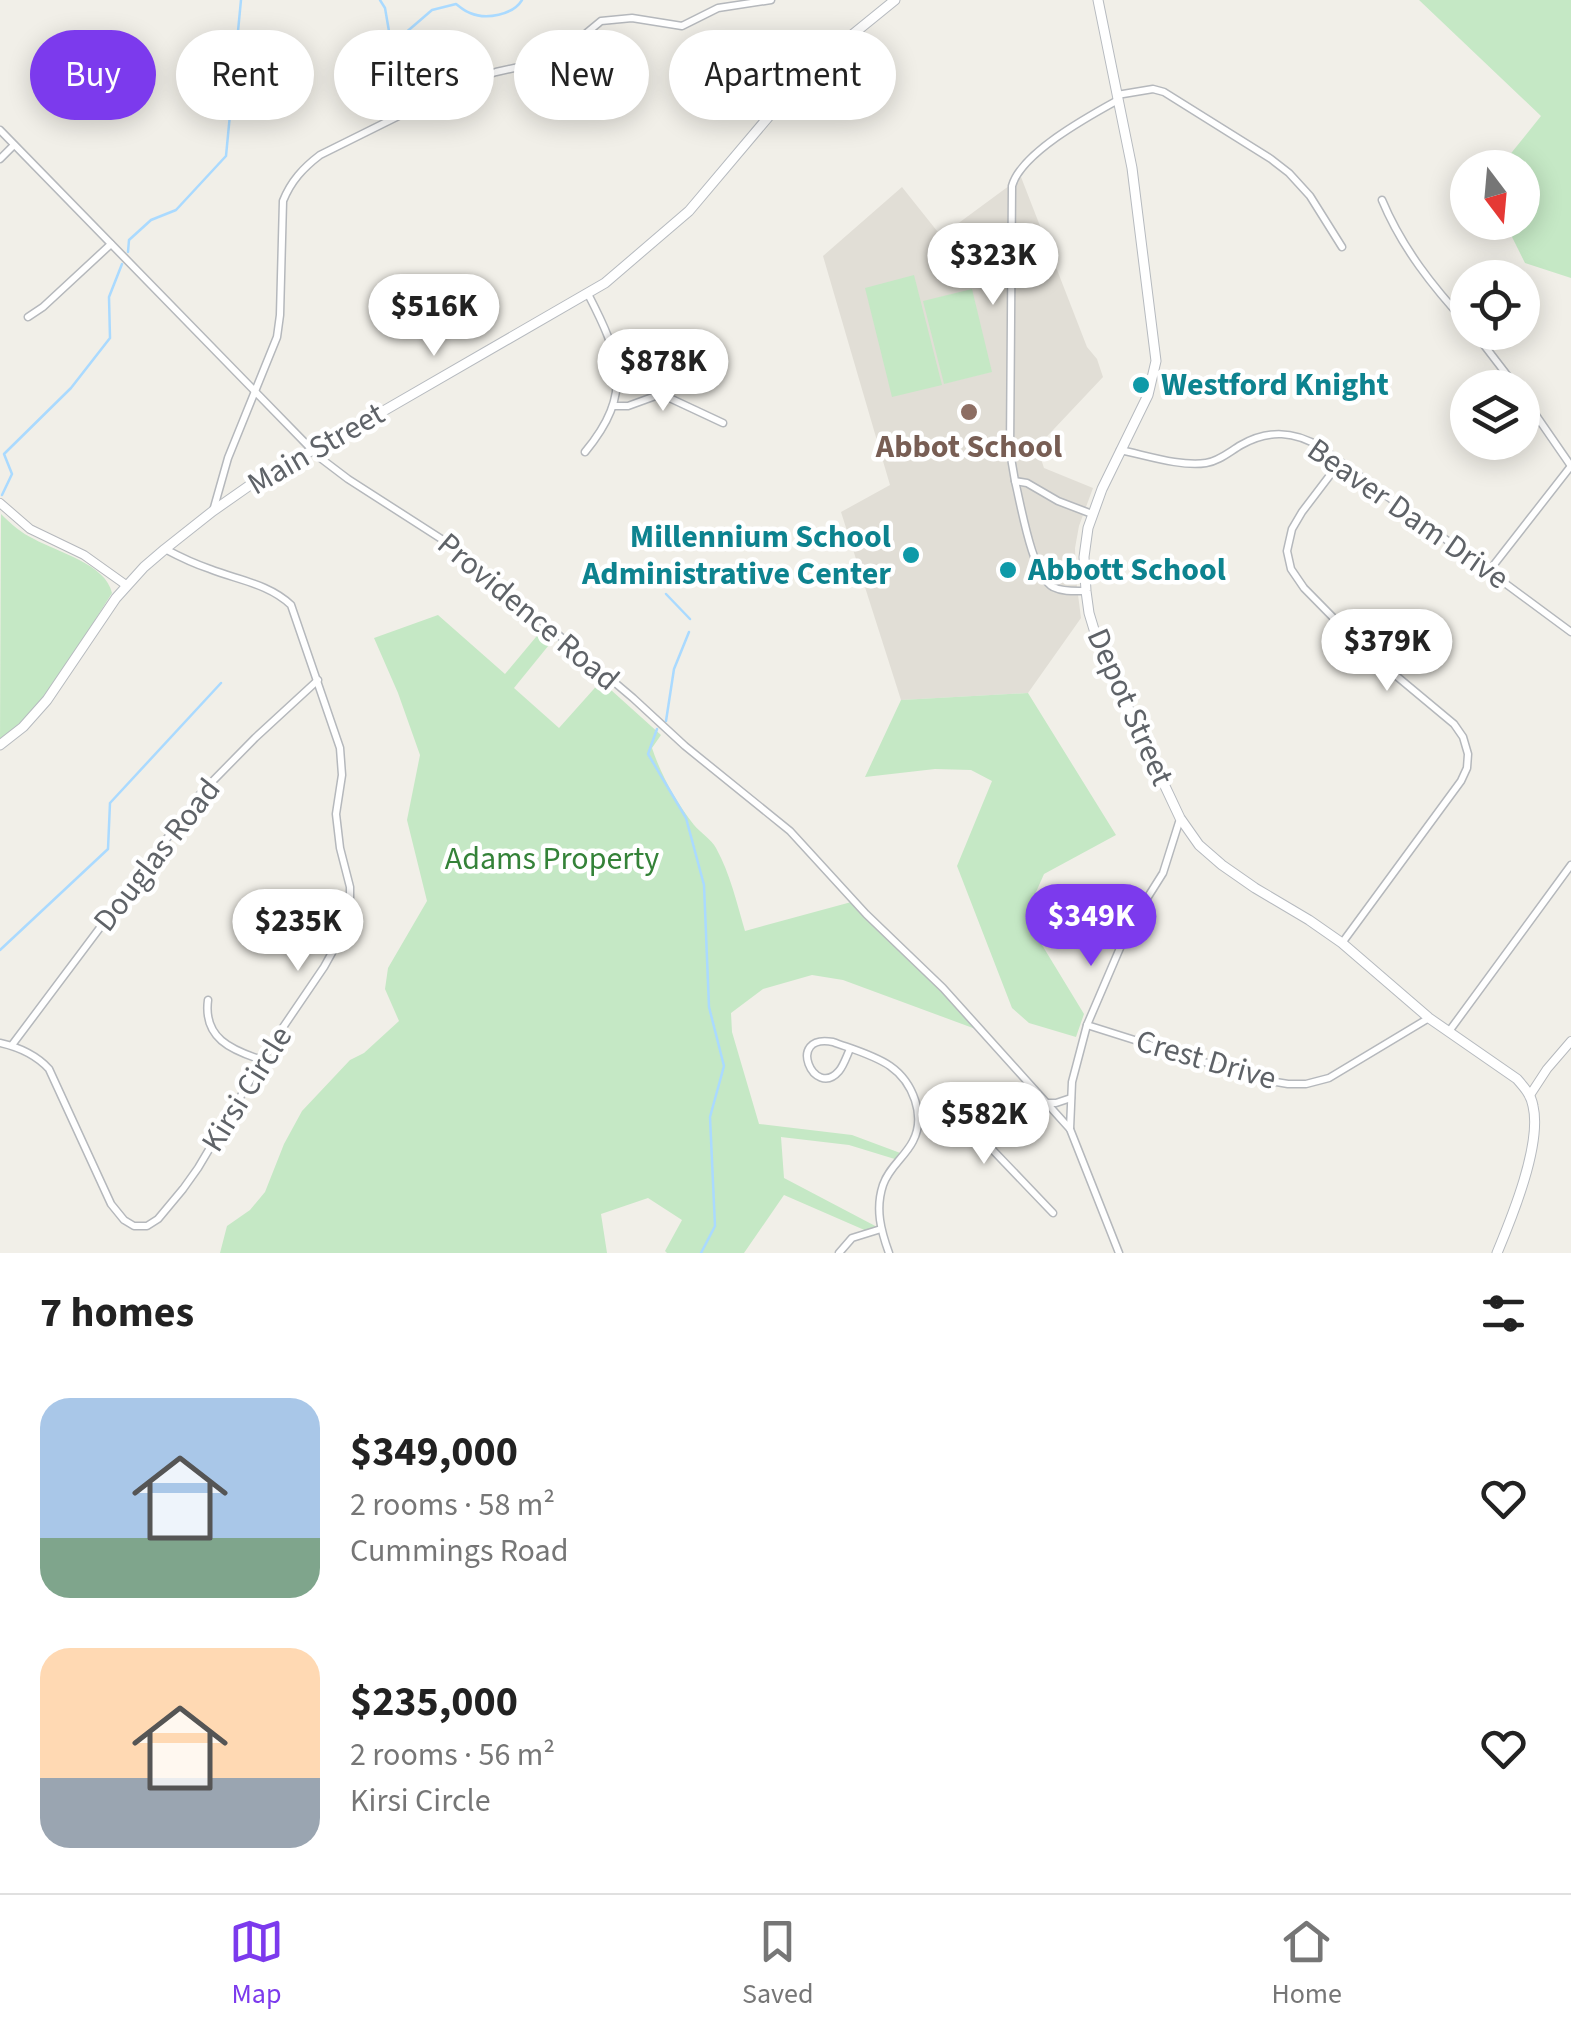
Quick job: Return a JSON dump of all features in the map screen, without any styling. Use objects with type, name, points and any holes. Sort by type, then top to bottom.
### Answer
[{"type":"main road","name":"Main Street","points":[[0,745],[23,727],[46,700],[126,586],[165,549],[253,483],[588,294],[620,271],[690,211],[770,115],[895,0]]},
{"type":"main road","name":"Depot Street","points":[[1098,0],[1134,179],[1156,356],[1148,395],[1092,514],[1084,557],[1092,628],[1111,677],[1180,818],[1199,845],[1222,866],[1342,943],[1429,1018],[1517,1079],[1530,1095]]},
{"type":"main road","points":[[1497,1253],[1532,1147],[1535,1131],[1530,1095]]},
{"type":"street","points":[[213,511],[228,458],[276,337],[283,201],[294,179],[312,161],[469,81],[551,60],[601,21],[632,18],[682,26],[718,8],[771,0]]},
{"type":"street","points":[[1086,591],[1062,590],[1046,581],[1036,560],[1014,481],[1010,452],[1012,186],[1019,170],[1074,126],[1118,98],[1153,89],[1164,92],[1271,159],[1304,190],[1342,247]]},
{"type":"street","name":"Providence Road","points":[[0,130],[313,450],[348,479],[457,549],[636,700],[684,746],[790,831],[866,914],[944,988],[1070,1129],[1118,1253]]},
{"type":"street","points":[[0,159],[14,144]]},
{"type":"street","points":[[1382,200],[1416,263],[1450,306]]},
{"type":"street","points":[[28,318],[111,244]]},
{"type":"street","points":[[585,452],[614,406],[618,374],[604,325],[588,294]]},
{"type":"street","points":[[1488,350],[1503,370]]},
{"type":"street","points":[[614,406],[628,406],[661,394],[722,423]]},
{"type":"street","points":[[1489,572],[1571,466],[1540,421]]},
{"type":"street","name":"Beaver Dam Drive","points":[[1120,450],[1202,464],[1254,439],[1282,433],[1308,440],[1571,632]]},
{"type":"street","points":[[1340,462],[1292,529],[1287,543],[1291,569],[1304,588],[1364,649],[1449,719],[1463,737],[1468,754],[1462,781],[1342,943]]},
{"type":"street","points":[[1014,481],[1027,483],[1092,514]]},
{"type":"street","points":[[0,503],[36,533],[84,554],[126,586]]},
{"type":"street","name":"Kirsi Circle","points":[[0,1042],[38,1058],[49,1069],[112,1204],[124,1220],[148,1226],[158,1220],[183,1189],[324,967],[350,915],[350,886],[336,814],[342,776],[340,748],[295,612],[289,602],[261,586],[165,549]]},
{"type":"street","name":"Douglas Road","points":[[12,1046],[200,793],[318,680]]},
{"type":"street","points":[[1070,1129],[1074,1074],[1088,1025],[1129,927],[1163,873],[1180,818]]},
{"type":"street","points":[[1450,1030],[1571,864]]},
{"type":"street","points":[[208,1000],[207,1020],[213,1033],[262,1060]]},
{"type":"street","name":"Crest Drive","points":[[1088,1025],[1258,1079],[1306,1084],[1329,1078],[1429,1018]]},
{"type":"street","points":[[850,1049],[841,1069],[830,1077],[819,1076],[810,1069],[808,1052],[827,1040],[850,1049],[884,1063],[897,1072],[908,1086],[918,1111],[918,1130],[883,1185],[879,1204],[880,1228],[889,1253]]},
{"type":"street","points":[[1530,1095],[1571,1041]]},
{"type":"street","points":[[1047,1103],[1071,1098]]},
{"type":"street","points":[[918,1111],[945,1112],[964,1120],[1053,1213]]},
{"type":"street","points":[[839,1253],[852,1238],[880,1228]]},
{"type":"shaded area","name":"Abbot School","points":[[1021,177],[1087,347],[1097,359],[1103,377],[1037,447],[1044,468],[1093,488],[1075,548],[1081,618],[1028,693],[901,700],[841,512],[890,485],[823,256],[902,187],[941,236]]},
{"type":"green space","points":[[1419,0],[1571,0],[1571,278],[1540,268],[1540,260],[1524,260],[1514,240],[1540,240],[1540,150],[1514,150],[1541,116]]},
{"type":"green space","points":[[914,275],[942,385],[892,397],[865,288]]},
{"type":"green space","points":[[972,289],[992,372],[944,384],[923,301]]},
{"type":"green space","points":[[1,514],[29,537],[101,574],[112,593],[52,688],[0,740]]},
{"type":"green space","name":"Adams Property","points":[[438,615],[505,674],[541,631],[553,640],[514,688],[559,728],[601,681],[661,735],[652,748],[660,768],[687,816],[716,848],[745,931],[855,901],[981,1031],[843,980],[812,975],[763,989],[731,1013],[732,1032],[759,1124],[852,1135],[903,1154],[898,1160],[849,1145],[781,1137],[784,1178],[881,1229],[869,1232],[784,1195],[744,1253],[667,1253],[682,1220],[648,1198],[601,1214],[607,1253],[220,1253],[227,1226],[250,1210],[265,1192],[302,1111],[350,1060],[364,1053],[399,1021],[385,989],[388,968],[427,901],[407,820],[420,755],[374,638]]},
{"type":"green space","points":[[1028,693],[1116,835],[1044,874],[1025,917],[1084,1014],[1076,1037],[1029,1023],[1012,1008],[957,866],[992,781],[971,770],[935,769],[865,777],[901,700]]},
{"type":"waterway","points":[[128,252],[129,240],[151,220],[176,210],[226,156],[241,0]]},
{"type":"waterway","points":[[380,0],[390,37],[396,41],[432,10],[456,4],[470,13],[491,16],[506,13],[522,0]]},
{"type":"waterway","points":[[2,495],[12,474],[4,454],[71,388],[110,338],[109,297],[122,264]]},
{"type":"waterway","points":[[666,594],[690,619]]},
{"type":"waterway","points":[[666,721],[674,669],[689,632]]},
{"type":"waterway","points":[[0,950],[108,849],[110,803],[221,683]]},
{"type":"waterway","points":[[657,729],[648,754],[686,818],[704,885],[709,1007],[724,1066],[710,1117],[715,1226],[701,1253]]},
{"type":"place","name":"Westford Knight","points":[[1141,385]]},
{"type":"place","name":"Abbot School","points":[[969,412]]},
{"type":"place","name":"Millennium School Administrative Center","points":[[911,555]]},
{"type":"place","name":"Abbott School","points":[[1008,570]]}]
